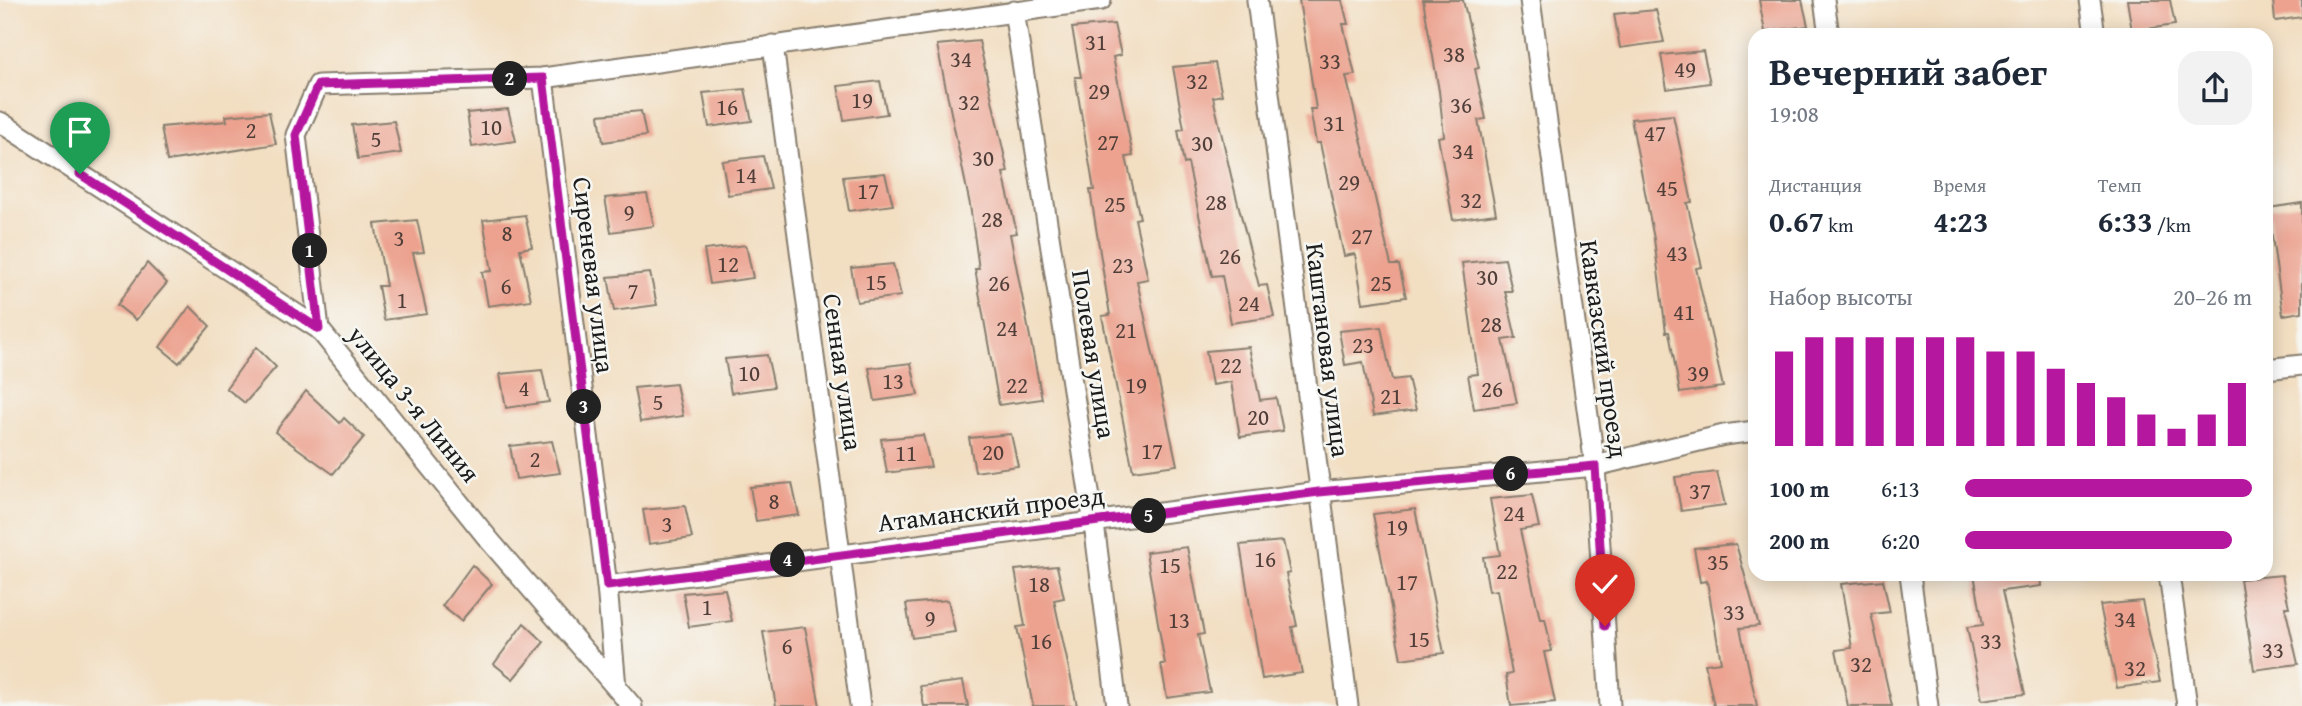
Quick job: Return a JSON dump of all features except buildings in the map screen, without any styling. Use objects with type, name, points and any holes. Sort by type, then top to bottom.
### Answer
[{"type":"street","points":[[319,329],[296,135],[318,85],[543,78],[1101,0]]},
{"type":"street","name":"Каштановая улица","points":[[1257,0],[1348,706]]},
{"type":"street","name":"Кавказский проезд","points":[[1530,0],[1595,466],[1610,706]]},
{"type":"street","points":[[1824,0],[1828,28]]},
{"type":"street","points":[[2090,0],[2094,28]]},
{"type":"street","name":"Полевая улица","points":[[1014,11],[1094,524],[1117,706]]},
{"type":"street","name":"Сенная улица","points":[[774,45],[860,706]]},
{"type":"street","name":"Сиреневая улица","points":[[543,78],[607,586],[616,687]]},
{"type":"street","name":"улица 3-я Линия","points":[[0,122],[319,329],[490,541],[632,706]]},
{"type":"street","points":[[2273,368],[2302,365]]},
{"type":"street","name":"Атаманский проезд","points":[[607,586],[840,553],[1094,524],[1319,492],[1595,466],[1724,435],[1748,432]]},
{"type":"street","points":[[1911,581],[1928,706]]},
{"type":"street","points":[[2170,581],[2187,706]]},
{"type":"route","points":[[80,174],[319,329],[296,135],[318,85],[543,78],[607,586],[840,553],[1094,524],[1319,492],[1595,466],[1605,626]]}]
